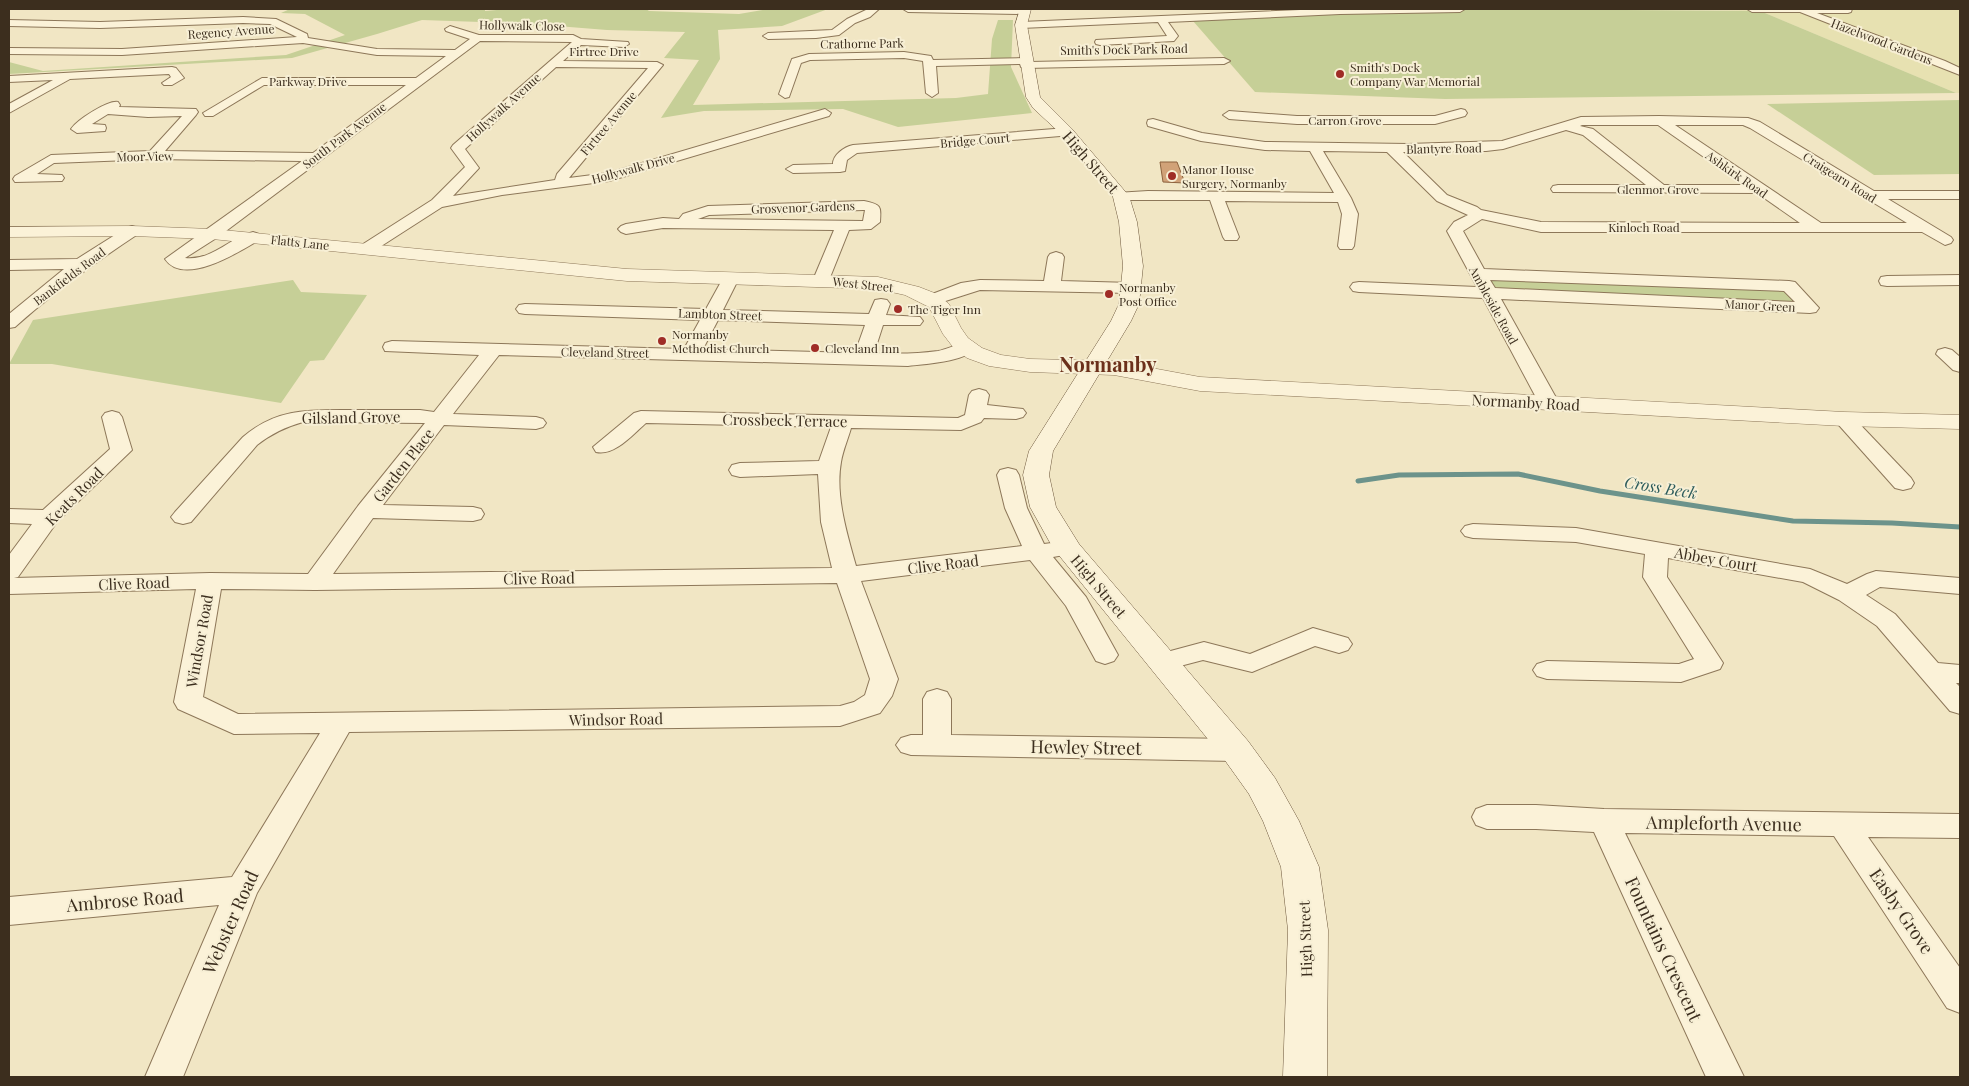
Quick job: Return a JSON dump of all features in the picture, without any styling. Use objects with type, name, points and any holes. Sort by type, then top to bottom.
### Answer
[{"type":"main road","points":[[1025,10],[1021,25],[1025,63]]},
{"type":"main road","name":"High Street","points":[[1025,63],[1030,88],[1038,104],[1067,132],[1121,196],[1128,222],[1133,266],[1132,288],[1121,321],[1042,451],[1036,475],[1052,550],[1161,662],[1236,750],[1263,787],[1281,821],[1300,867],[1308,930],[1305,1077]]},
{"type":"main road","name":"Flatts Lane","points":[[9,232],[132,231],[212,234],[590,271]]},
{"type":"main road","name":"West Street","points":[[590,271],[627,275],[878,283],[911,291],[932,300]]},
{"type":"main road","points":[[932,300],[942,308],[955,338],[966,348],[982,356],[1000,362],[1092,367]]},
{"type":"main road","name":"Normanby Road","points":[[1092,367],[1114,368],[1176,381],[1233,387],[1844,419],[1960,422]]},
{"type":"street","points":[[768,36],[836,33],[850,21],[866,15],[874,9]]},
{"type":"street","points":[[908,9],[1025,10]]},
{"type":"street","points":[[1143,20],[1145,9]]},
{"type":"street","points":[[1021,25],[1340,11],[1460,9]]},
{"type":"street","points":[[1752,9],[1848,10]]},
{"type":"street","name":"Hazelwood Gardens","points":[[1803,10],[1960,72]]},
{"type":"street","points":[[13,23],[48,12]]},
{"type":"street","points":[[1100,42],[1164,40],[1172,38],[1173,36],[1161,19]]},
{"type":"street","points":[[13,23],[100,25],[243,20],[272,21],[303,36],[303,40]]},
{"type":"street","name":"Hollywalk Close","points":[[450,29],[478,38],[574,38],[578,42],[624,44]]},
{"type":"street","name":"South Park Avenue","points":[[253,237],[210,261],[179,263],[172,258],[212,234],[455,53],[478,38]]},
{"type":"street","name":"Regency Avenue","points":[[9,51],[122,52],[303,40],[377,52],[455,53]]},
{"type":"street","name":"Hollywalk Avenue","points":[[366,249],[437,204],[472,168],[458,148],[578,42]]},
{"type":"street","name":"Crathorne Park","points":[[785,94],[796,61],[809,57],[904,55],[927,58],[930,63]]},
{"type":"street","name":"Smith's Dock Park Road","points":[[930,63],[1224,61]]},
{"type":"street","points":[[1184,62],[1192,72],[1190,74]]},
{"type":"street","points":[[930,63],[932,93]]},
{"type":"street","name":"Firtree Drive","points":[[552,64],[657,64]]},
{"type":"street","name":"Firtree Avenue","points":[[563,184],[562,177],[657,64]]},
{"type":"street","points":[[9,79],[172,70],[178,78],[168,83]]},
{"type":"street","points":[[9,109],[70,76]]},
{"type":"street","name":"Parkway Drive","points":[[200,110],[262,81],[416,82]]},
{"type":"street","points":[[100,128],[73,132],[109,107],[148,113],[200,110]]},
{"type":"street","points":[[154,155],[200,110]]},
{"type":"street","name":"Hollywalk Drive","points":[[437,204],[502,191],[609,177],[825,113]]},
{"type":"street","name":"Carron Grove","points":[[1229,115],[1322,120],[1434,120],[1461,113]]},
{"type":"street","points":[[1322,120],[1342,148]]},
{"type":"street","name":"Ashkirk Road","points":[[1659,120],[1816,227]]},
{"type":"street","name":"Blantyre Road","points":[[1153,123],[1202,137],[1238,142],[1315,148],[1391,148],[1486,147],[1503,145],[1582,121],[1734,120]]},
{"type":"street","name":"Craigearn Road","points":[[1734,120],[1755,125],[1944,240]]},
{"type":"street","points":[[1564,125],[1588,132],[1659,188]]},
{"type":"street","name":"Bridge Court","points":[[793,169],[840,168],[840,159],[853,149],[1067,132]]},
{"type":"street","points":[[1315,148],[1344,198],[1350,214],[1346,246]]},
{"type":"street","name":"Kinloch Road","points":[[1391,148],[1442,198],[1472,210],[1476,214],[1490,215],[1520,224],[1541,227],[1922,228]]},
{"type":"street","name":"Moor View","points":[[25,160],[154,155],[314,157]]},
{"type":"street","points":[[51,159],[20,179],[56,178]]},
{"type":"street","name":"Glenmor Grove","points":[[1558,189],[1759,189]]},
{"type":"street","points":[[1868,195],[1960,195]]},
{"type":"street","points":[[1121,196],[1344,198]]},
{"type":"street","points":[[1216,196],[1231,237]]},
{"type":"street","name":"Grosvenor Gardens","points":[[626,229],[663,223],[866,226],[872,222],[873,208],[864,205],[708,210],[688,217],[684,223]]},
{"type":"street","name":"Ambleside Road","points":[[1476,214],[1476,217],[1459,225],[1455,231],[1548,403]]},
{"type":"street","points":[[821,280],[843,227]]},
{"type":"street","name":"Bankfields Road","points":[[9,324],[43,293],[81,264],[132,231]]},
{"type":"street","points":[[1052,286],[1056,257]]},
{"type":"street","points":[[9,265],[81,264]]},
{"type":"street","name":"Manor Green","points":[[1478,274],[1789,286],[1810,308],[1488,293]]},
{"type":"street","points":[[1887,281],[1960,280]]},
{"type":"street","points":[[691,354],[728,284]]},
{"type":"street","points":[[932,300],[968,287],[980,285],[1132,288]]},
{"type":"street","points":[[1359,288],[1488,293]]},
{"type":"street","name":"Lambton Street","points":[[525,309],[713,313],[879,311],[914,320]]},
{"type":"street","points":[[862,360],[879,311]]},
{"type":"street","name":"Cleveland Street","points":[[392,347],[862,360],[930,359],[966,348]]},
{"type":"street","name":"Garden Place","points":[[315,582],[366,511],[494,350]]},
{"type":"street","points":[[1945,354],[1960,366]]},
{"type":"street","name":"Crossbeck Terrace","points":[[604,447],[641,417],[961,424],[976,408],[1016,413]]},
{"type":"street","name":"Keats Road","points":[[9,572],[49,517],[121,450],[112,416]]},
{"type":"street","name":"Gilsland Grove","points":[[183,517],[262,430],[280,422],[302,416],[420,416],[439,418]]},
{"type":"street","points":[[439,418],[536,424]]},
{"type":"street","points":[[1844,419],[1903,483]]},
{"type":"street","name":"Windsor Road","points":[[210,580],[188,702],[234,724],[840,716],[866,709],[880,696],[884,679],[846,575],[831,505],[829,467],[843,421]]},
{"type":"street","points":[[740,470],[829,467]]},
{"type":"street","points":[[1008,475],[1016,508],[1052,550],[1077,603],[1105,655]]},
{"type":"street","points":[[366,511],[473,514]]},
{"type":"street","points":[[9,516],[49,517]]},
{"type":"street","points":[[1472,532],[1576,536],[1657,549]]},
{"type":"street","name":"Abbey Court","points":[[1547,670],[1681,673],[1710,663],[1655,577],[1657,549],[1810,576],[1848,594],[1886,620],[1960,704]]},
{"type":"street","name":"Clive Road","points":[[9,586],[210,580],[315,582],[846,575],[1052,550]]},
{"type":"street","points":[[1848,594],[1876,579],[1960,586]]},
{"type":"street","points":[[1161,662],[1204,651],[1252,663],[1314,637],[1339,644]]},
{"type":"street","points":[[1930,672],[1960,674]]},
{"type":"street","name":"Hewley Street","points":[[937,700],[924,745],[1236,750]]},
{"type":"street","name":"Webster Road","points":[[164,1077],[242,888],[341,722]]},
{"type":"street","name":"Ampleforth Avenue","points":[[1487,817],[1536,817],[1604,822],[1960,826]]},
{"type":"street","name":"Fountains Crescent","points":[[1604,822],[1725,1077]]},
{"type":"street","name":"Easby Grove","points":[[1843,825],[1960,997]]},
{"type":"street","name":"Ambrose Road","points":[[9,910],[242,888]]},
{"type":"shaded area","points":[[1672,9],[1960,9],[1960,93],[1956,93],[1760,11]]},
{"type":"green space","points":[[290,9],[485,9],[485,11],[508,9],[646,9],[649,11],[739,14],[768,9],[828,9],[782,26],[718,30],[720,59],[693,105],[956,98],[988,94],[992,39],[998,20],[1013,20],[1011,67],[1032,113],[898,127],[843,109],[704,111],[661,118],[699,60],[664,58],[685,32],[521,26],[512,23],[422,20],[292,58],[9,74],[9,62],[43,71],[286,55],[345,35],[305,14],[281,13]]},
{"type":"green space","points":[[1503,9],[1760,11],[1956,93],[1445,99],[1255,92],[1193,21],[1333,11]]},
{"type":"green space","points":[[1960,100],[1960,174],[1874,175],[1767,104]]},
{"type":"green space","points":[[1480,276],[1784,287],[1796,303],[1491,290]]},
{"type":"green space","points":[[293,280],[301,292],[367,295],[324,360],[310,361],[281,403],[52,364],[9,364],[33,320]]},
{"type":"building","points":[[1160,162],[1177,162],[1185,183],[1163,182]]},
{"type":"waterway","name":"Cross Beck","points":[[1358,481],[1399,475],[1518,474],[1600,491],[1793,521],[1892,523],[1960,527]]},
{"type":"place","name":"Smith's Dock Company War Memorial","points":[[1340,74]]},
{"type":"place","name":"Manor House Surgery, Normanby","points":[[1172,176]]},
{"type":"place","name":"Normanby Post Office","points":[[1109,294]]},
{"type":"place","name":"The Tiger Inn","points":[[898,309]]},
{"type":"place","name":"Normanby Methodist Church","points":[[662,341]]},
{"type":"place","name":"Cleveland Inn","points":[[815,348]]},
{"type":"district","name":"Normanby","points":[[1108,363]]}]
